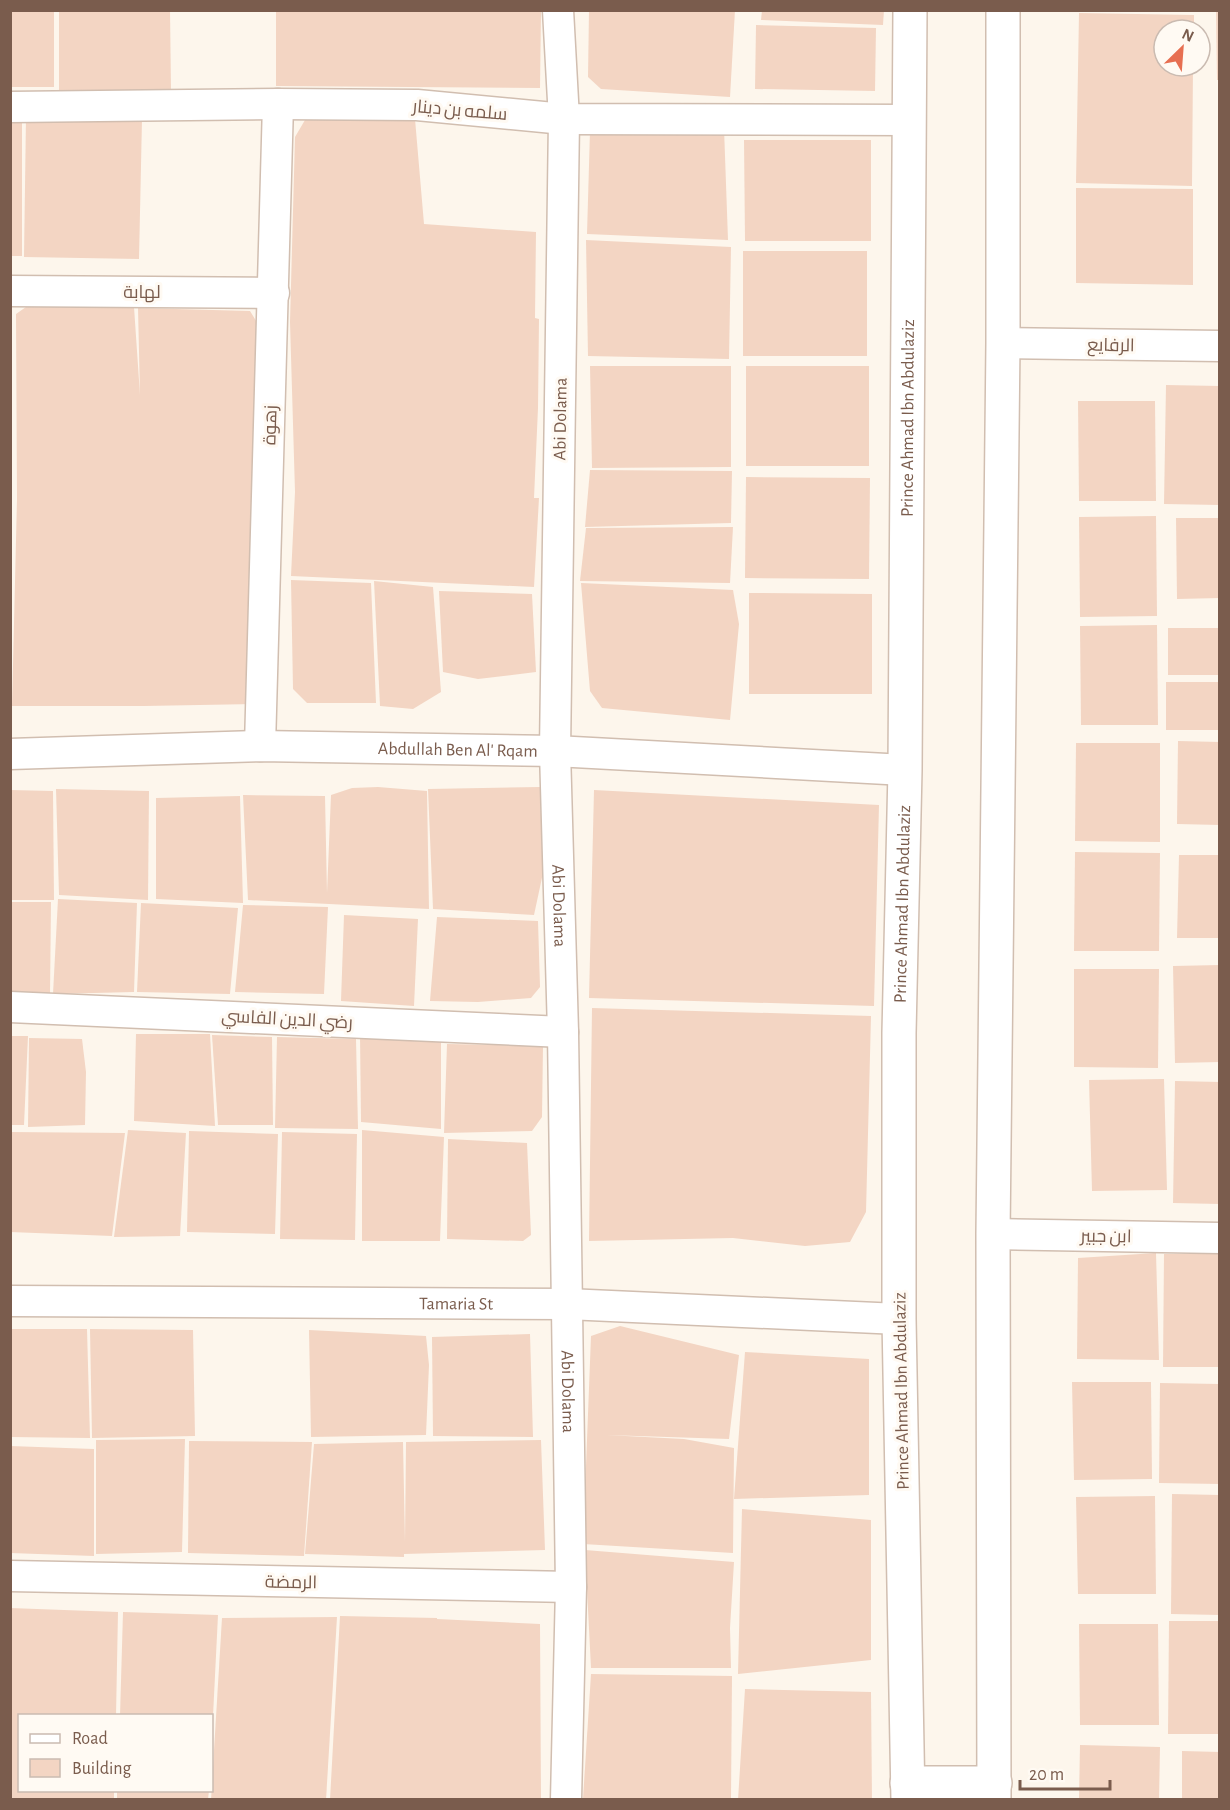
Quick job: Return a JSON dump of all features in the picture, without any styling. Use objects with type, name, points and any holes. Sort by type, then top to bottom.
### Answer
[{"type":"street","name":"Abi Dolama","points":[[558,10],[564,119],[555,751],[563,1032],[571,1587],[566,1800]]},
{"type":"street","name":"Prince Ahmad Ibn Abdulaziz","points":[[907,1791],[899,1319],[899,1033],[905,770],[910,10]]},
{"type":"street","points":[[907,1791],[994,1791],[993,1234],[1003,344],[1003,10]]},
{"type":"street","name":"زهوة","points":[[260,746],[278,104]]},
{"type":"street","name":"سلمه بن دينار","points":[[10,107],[417,105],[564,119],[909,120]]},
{"type":"street","name":"لهابة","points":[[10,291],[274,293]]},
{"type":"street","name":"الرفايع","points":[[1003,344],[1220,346]]},
{"type":"street","name":"Abdullah Ben Al' Rqam","points":[[10,754],[260,746],[555,751],[905,770]]},
{"type":"street","name":"رضي الدين الفاسي","points":[[10,1007],[563,1032]]},
{"type":"street","name":"ابن جبير","points":[[993,1234],[1220,1238]]},
{"type":"street","name":"Tamaria St","points":[[10,1301],[567,1304],[899,1319]]},
{"type":"street","name":"الرمضة","points":[[10,1576],[571,1587]]},
{"type":"building","points":[[10,10],[54,10],[54,87],[10,87]]},
{"type":"building","points":[[59,10],[170,10],[171,91],[59,92]]},
{"type":"building","points":[[276,10],[541,10],[540,88],[276,86]]},
{"type":"building","points":[[589,10],[735,10],[730,97],[601,89],[588,77]]},
{"type":"building","points":[[762,10],[884,10],[883,25],[761,20]]},
{"type":"building","points":[[1216,10],[1220,10],[1220,80],[1217,80]]},
{"type":"building","points":[[1079,13],[1194,15],[1194,18],[1152,18],[1152,78],[1193,78],[1192,186],[1076,183]]},
{"type":"building","points":[[756,25],[876,28],[875,91],[755,89]]},
{"type":"building","points":[[26,117],[142,119],[139,259],[24,257]]},
{"type":"building","points":[[10,118],[22,118],[22,256],[10,256]]},
{"type":"building","points":[[415,119],[424,224],[536,232],[535,318],[539,319],[534,498],[539,498],[534,587],[291,576],[295,492],[290,322],[295,137],[305,120]]},
{"type":"building","points":[[724,128],[728,240],[587,234],[590,131]]},
{"type":"building","points":[[744,140],[871,140],[871,241],[745,241]]},
{"type":"building","points":[[1076,188],[1193,189],[1193,285],[1076,283]]},
{"type":"building","points":[[586,240],[731,247],[729,359],[588,356]]},
{"type":"building","points":[[743,251],[867,251],[867,356],[743,356]]},
{"type":"building","points":[[26,307],[134,307],[140,395],[138,308],[250,311],[263,332],[255,704],[12,706],[17,499],[16,314]]},
{"type":"building","points":[[590,366],[731,366],[731,467],[592,468]]},
{"type":"building","points":[[746,366],[869,366],[869,466],[746,466]]},
{"type":"building","points":[[1166,385],[1220,386],[1220,505],[1164,504]]},
{"type":"building","points":[[1078,401],[1155,401],[1156,501],[1079,501]]},
{"type":"building","points":[[590,470],[732,471],[731,523],[585,527]]},
{"type":"building","points":[[746,477],[870,478],[869,579],[745,578]]},
{"type":"building","points":[[1156,516],[1157,616],[1080,617],[1079,517]]},
{"type":"building","points":[[1176,518],[1220,518],[1220,598],[1177,599]]},
{"type":"building","points":[[733,527],[730,583],[580,581],[586,528]]},
{"type":"building","points":[[291,580],[371,583],[376,703],[307,703],[293,689]]},
{"type":"building","points":[[374,581],[433,587],[441,692],[413,709],[380,706]]},
{"type":"building","points":[[581,583],[733,590],[739,624],[730,720],[602,708],[590,691]]},
{"type":"building","points":[[439,591],[532,594],[536,672],[478,679],[443,672]]},
{"type":"building","points":[[749,593],[872,594],[872,694],[749,694]]},
{"type":"building","points":[[1157,625],[1158,725],[1081,725],[1080,626]]},
{"type":"building","points":[[1168,628],[1220,628],[1220,675],[1168,675]]},
{"type":"building","points":[[1166,682],[1220,682],[1220,730],[1166,730]]},
{"type":"building","points":[[1178,741],[1220,742],[1220,825],[1177,824]]},
{"type":"building","points":[[1076,743],[1160,743],[1160,842],[1075,841]]},
{"type":"building","points":[[378,787],[427,791],[429,909],[248,900],[243,795],[325,796],[327,893],[331,795],[352,788]]},
{"type":"building","points":[[540,787],[543,873],[534,915],[433,909],[428,789]]},
{"type":"building","points":[[56,789],[149,791],[148,900],[59,895]]},
{"type":"building","points":[[10,790],[53,791],[54,900],[10,900]]},
{"type":"building","points":[[594,790],[879,805],[874,1006],[589,998]]},
{"type":"building","points":[[240,796],[243,903],[156,899],[156,798]]},
{"type":"building","points":[[1075,852],[1160,853],[1159,951],[1074,951]]},
{"type":"building","points":[[1179,855],[1220,855],[1220,938],[1177,938]]},
{"type":"building","points":[[58,899],[137,903],[134,992],[53,994]]},
{"type":"building","points":[[10,902],[51,902],[50,995],[10,994]]},
{"type":"building","points":[[141,903],[238,908],[230,994],[137,992]]},
{"type":"building","points":[[243,905],[328,907],[324,994],[235,992]]},
{"type":"building","points":[[344,915],[418,919],[414,1006],[341,1001]]},
{"type":"building","points":[[437,917],[538,921],[540,987],[531,998],[478,1002],[430,1001]]},
{"type":"building","points":[[1220,965],[1220,1062],[1175,1063],[1173,966]]},
{"type":"building","points":[[1074,969],[1159,969],[1158,1068],[1074,1067]]},
{"type":"building","points":[[592,1008],[871,1016],[866,1212],[850,1242],[805,1246],[733,1238],[589,1241]]},
{"type":"building","points":[[136,1034],[210,1034],[215,1126],[134,1121]]},
{"type":"building","points":[[360,1034],[441,1039],[441,1129],[361,1122]]},
{"type":"building","points":[[212,1035],[272,1037],[273,1125],[218,1125]]},
{"type":"building","points":[[10,1036],[28,1036],[24,1125],[10,1125]]},
{"type":"building","points":[[277,1037],[356,1039],[358,1129],[275,1128]]},
{"type":"building","points":[[29,1038],[82,1039],[86,1072],[85,1125],[28,1127]]},
{"type":"building","points":[[447,1044],[543,1046],[542,1117],[532,1131],[444,1133]]},
{"type":"building","points":[[1164,1079],[1167,1190],[1092,1191],[1089,1080]]},
{"type":"building","points":[[1175,1081],[1220,1082],[1220,1204],[1173,1203]]},
{"type":"building","points":[[128,1130],[186,1133],[180,1236],[114,1237]]},
{"type":"building","points":[[362,1130],[444,1137],[440,1241],[362,1241]]},
{"type":"building","points":[[189,1131],[278,1134],[275,1234],[187,1232]]},
{"type":"building","points":[[10,1132],[125,1133],[112,1236],[10,1232]]},
{"type":"building","points":[[282,1132],[357,1134],[355,1240],[280,1239]]},
{"type":"building","points":[[448,1139],[527,1143],[531,1235],[523,1241],[447,1239]]},
{"type":"building","points":[[1156,1253],[1159,1360],[1077,1359],[1078,1258]]},
{"type":"building","points":[[1164,1254],[1220,1254],[1220,1367],[1163,1367]]},
{"type":"building","points":[[620,1326],[739,1355],[729,1439],[606,1435],[684,1439],[734,1448],[733,1553],[583,1544],[591,1336]]},
{"type":"building","points":[[10,1329],[87,1329],[90,1438],[10,1437]]},
{"type":"building","points":[[90,1329],[193,1330],[195,1436],[92,1438]]},
{"type":"building","points":[[309,1330],[426,1336],[429,1365],[426,1435],[311,1437]]},
{"type":"building","points":[[530,1334],[533,1437],[433,1436],[432,1337]]},
{"type":"building","points":[[745,1352],[869,1359],[869,1495],[734,1499]]},
{"type":"building","points":[[1072,1382],[1151,1382],[1152,1479],[1074,1480]]},
{"type":"building","points":[[1160,1383],[1220,1384],[1220,1484],[1159,1483]]},
{"type":"building","points":[[185,1439],[182,1552],[96,1554],[96,1440]]},
{"type":"building","points":[[541,1440],[545,1550],[404,1554],[404,1557],[305,1554],[314,1444],[403,1442],[405,1542],[406,1442]]},
{"type":"building","points":[[189,1441],[312,1442],[304,1556],[188,1553]]},
{"type":"building","points":[[10,1446],[94,1449],[94,1556],[10,1553]]},
{"type":"building","points":[[1172,1494],[1220,1495],[1220,1615],[1171,1614]]},
{"type":"building","points":[[1155,1496],[1156,1594],[1078,1594],[1076,1497]]},
{"type":"building","points":[[742,1509],[871,1520],[871,1660],[738,1674]]},
{"type":"building","points":[[585,1550],[734,1562],[730,1628],[731,1668],[591,1668]]},
{"type":"building","points":[[10,1608],[118,1612],[116,1714],[18,1714],[18,1792],[114,1792],[114,1800],[10,1800]]},
{"type":"building","points":[[123,1612],[218,1615],[213,1716],[213,1714],[120,1714]]},
{"type":"building","points":[[340,1616],[437,1618],[540,1624],[541,1800],[330,1800]]},
{"type":"building","points":[[337,1617],[326,1800],[211,1800],[222,1618]]},
{"type":"building","points":[[1169,1621],[1220,1621],[1220,1734],[1168,1734]]},
{"type":"building","points":[[1079,1624],[1158,1624],[1159,1725],[1080,1725]]},
{"type":"building","points":[[591,1674],[732,1676],[731,1800],[583,1799]]},
{"type":"building","points":[[745,1689],[871,1692],[872,1800],[738,1800]]},
{"type":"building","points":[[1080,1745],[1160,1747],[1159,1800],[1079,1800]]},
{"type":"building","points":[[1182,1751],[1220,1752],[1220,1799],[1182,1798]]},
{"type":"building","points":[[117,1792],[209,1792],[208,1800],[117,1800]]}]
